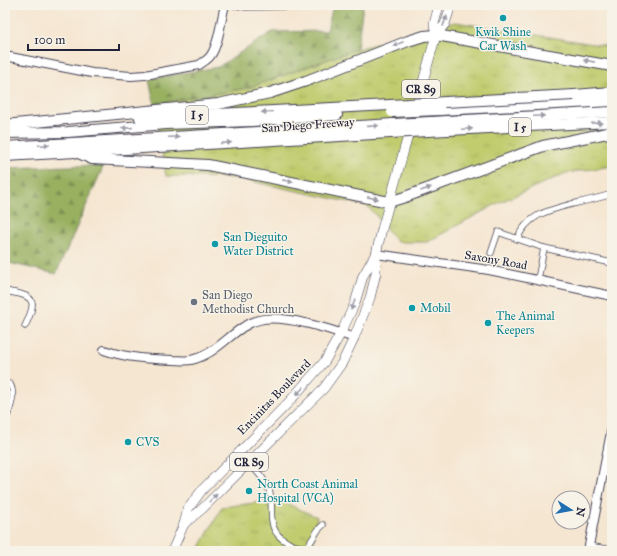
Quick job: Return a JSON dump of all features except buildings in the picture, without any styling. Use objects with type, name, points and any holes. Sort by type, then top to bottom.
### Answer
[{"type":"highway","points":[[5,126],[218,104],[270,93],[306,81],[424,36],[436,35],[612,66]]},
{"type":"highway","name":"San Diego Freeway","points":[[5,126],[390,108],[612,92]]},
{"type":"highway","points":[[5,133],[97,130],[166,124],[252,121],[390,108],[440,110],[612,101]]},
{"type":"highway","points":[[429,127],[612,112]]},
{"type":"highway","name":"San Diego Freeway","points":[[5,156],[392,129],[612,122]]},
{"type":"highway","points":[[5,147],[392,129]]},
{"type":"highway","points":[[76,152],[92,159],[208,165],[389,202],[543,146],[612,132]]},
{"type":"main road","name":"Encinitas Boulevard","points":[[436,35],[434,24],[439,5]]},
{"type":"main road","name":"Encinitas Boulevard","points":[[184,524],[202,509],[324,388],[342,363],[370,298],[376,273],[376,254],[389,202],[436,35],[445,24],[451,5]]},
{"type":"main road","name":"Encinitas Boulevard","points":[[172,551],[184,524],[188,509],[202,490],[309,381],[325,361],[341,333],[355,303],[363,276],[376,254]]},
{"type":"street","points":[[5,56],[92,73],[131,76],[145,75],[198,65],[211,55],[216,47],[225,5]]},
{"type":"street","points":[[234,5],[246,7],[320,6]]},
{"type":"street","points":[[517,239],[528,222],[546,210],[612,194]]},
{"type":"street","points":[[491,253],[498,232],[544,248],[612,264]]},
{"type":"street","points":[[538,279],[544,248]]},
{"type":"street","name":"Saxony Road","points":[[376,254],[489,270],[538,279],[612,296]]},
{"type":"street","points":[[5,291],[25,295],[30,299],[33,306],[25,326]]},
{"type":"street","points":[[104,350],[139,358],[189,361],[202,357],[237,331],[258,320],[270,319],[290,320],[341,333],[354,338]]},
{"type":"street","points":[[5,384],[10,384],[13,389],[10,410],[7,416],[5,416]]},
{"type":"street","points":[[612,428],[588,548],[612,550]]},
{"type":"street","points":[[249,462],[268,487],[273,526],[276,533],[282,540],[296,546],[308,546],[318,530],[323,526]]},
{"type":"green space","points":[[333,5],[363,5],[357,49],[248,88],[154,104],[149,79],[218,67],[272,32],[327,31]]},
{"type":"green space","points":[[455,22],[612,47],[612,166],[566,173],[498,203],[427,242],[397,242],[368,206],[236,178],[166,176],[154,104],[248,88],[357,49]]},
{"type":"green space","points":[[104,165],[56,274],[5,262],[5,168]]},
{"type":"green space","points":[[278,500],[317,517],[312,551],[198,551],[222,507]]},
{"type":"place","name":"Kwik Shine Car Wash","points":[[503,18]]},
{"type":"place","name":"San Dieguito Water District","points":[[215,244]]},
{"type":"place","name":"San Diego Methodist Church","points":[[194,302]]},
{"type":"place","name":"Mobil","points":[[412,308]]},
{"type":"place","name":"The Animal Keepers","points":[[488,323]]},
{"type":"place","name":"CVS","points":[[128,442]]},
{"type":"place","name":"North Coast Animal Hospital (VCA)","points":[[249,491]]}]
